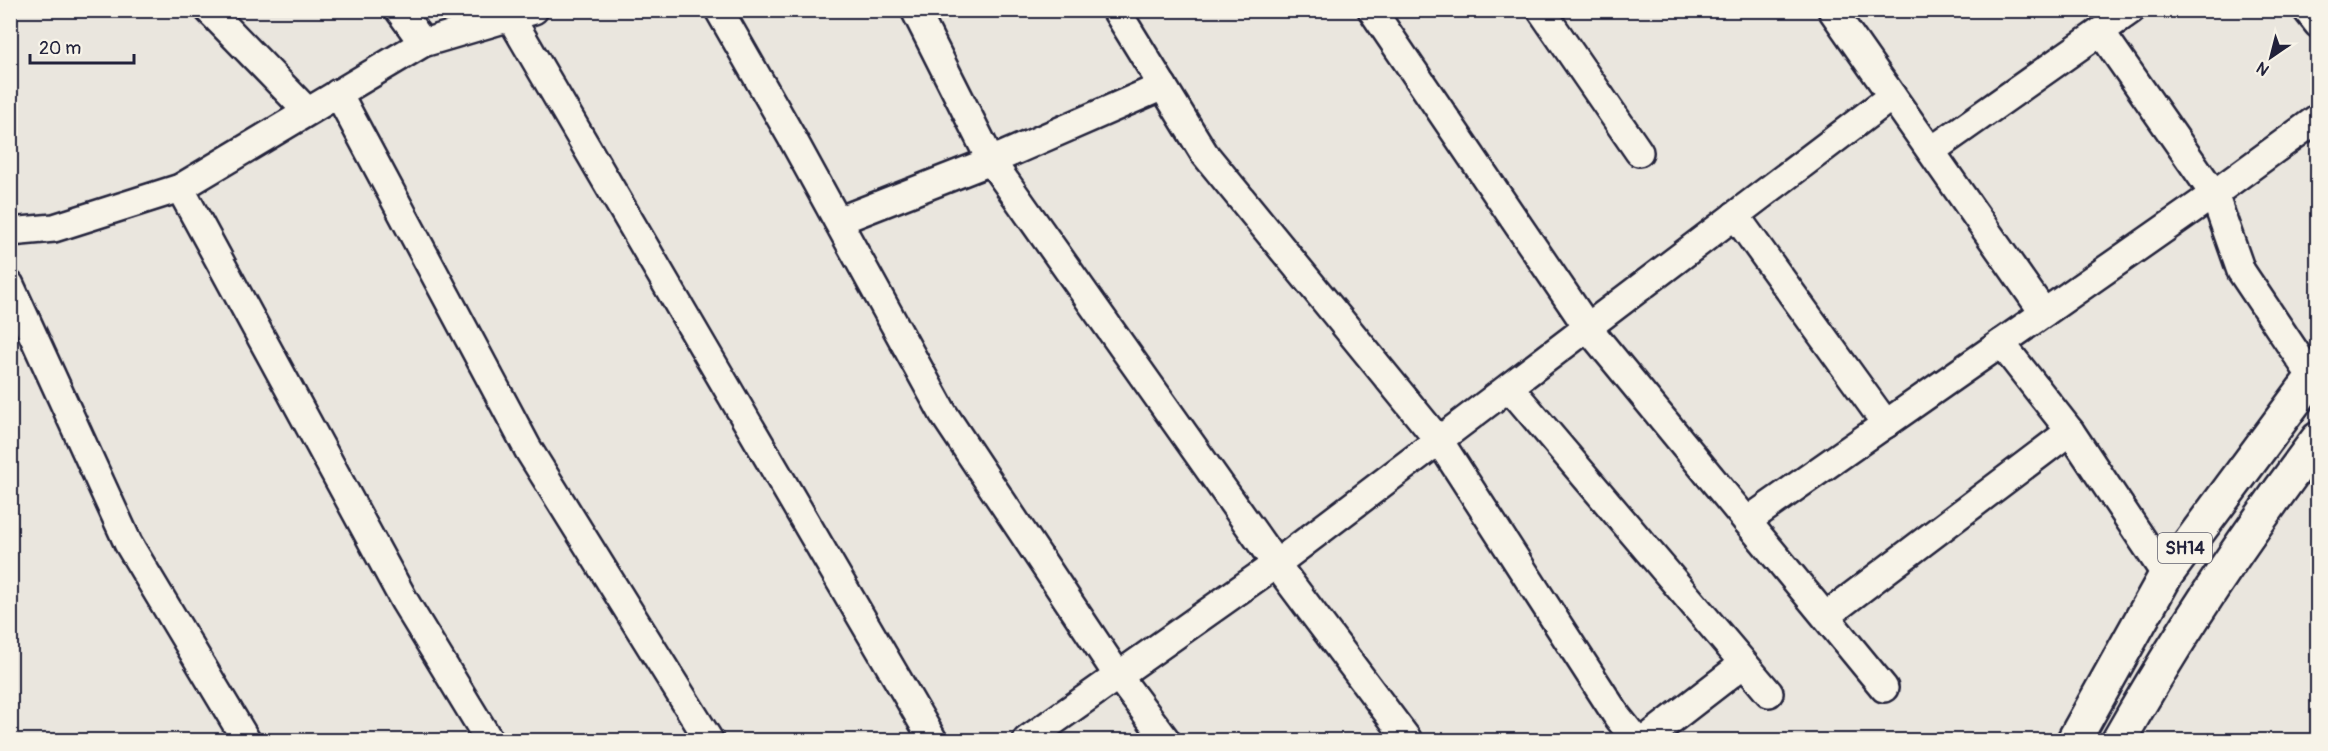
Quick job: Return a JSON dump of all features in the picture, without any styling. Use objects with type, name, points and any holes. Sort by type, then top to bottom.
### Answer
[{"type":"main road","name":"SH14","points":[[2074,741],[2166,575],[2315,373]]},
{"type":"main road","name":"SH14","points":[[2119,741],[2184,628],[2255,523],[2318,439]]},
{"type":"street","points":[[209,10],[306,111]]},
{"type":"street","points":[[399,10],[423,43]]},
{"type":"street","points":[[719,10],[943,412],[1119,677],[1166,741]]},
{"type":"street","points":[[915,10],[991,161],[1276,564],[1408,741]]},
{"type":"street","points":[[1116,10],[1204,153],[1440,442],[1617,716],[1636,741]]},
{"type":"street","points":[[1372,10],[1588,328],[1827,615],[1884,688]]},
{"type":"street","points":[[1541,10],[1639,152]]},
{"type":"street","points":[[1832,10],[2044,313]]},
{"type":"street","points":[[1931,152],[2131,10]]},
{"type":"street","points":[[2307,10],[2318,24]]},
{"type":"street","points":[[12,229],[54,228],[180,188],[423,43],[522,14],[933,741]]},
{"type":"street","points":[[2101,32],[2214,194],[2241,271],[2315,373]]},
{"type":"street","points":[[838,221],[991,161],[1162,86]]},
{"type":"street","points":[[338,93],[528,448],[709,741]]},
{"type":"street","points":[[1027,741],[1276,564],[1440,442],[1892,96]]},
{"type":"street","points":[[1748,520],[2214,194],[2318,118]]},
{"type":"street","points":[[180,188],[405,602],[489,741]]},
{"type":"street","points":[[1735,215],[1886,423]]},
{"type":"street","points":[[10,285],[128,543],[246,741]]},
{"type":"street","points":[[2001,343],[2070,430],[2166,575]]},
{"type":"street","points":[[1509,388],[1768,693]]},
{"type":"street","points":[[1827,615],[2070,430]]},
{"type":"street","points":[[1645,741],[1742,665]]}]
